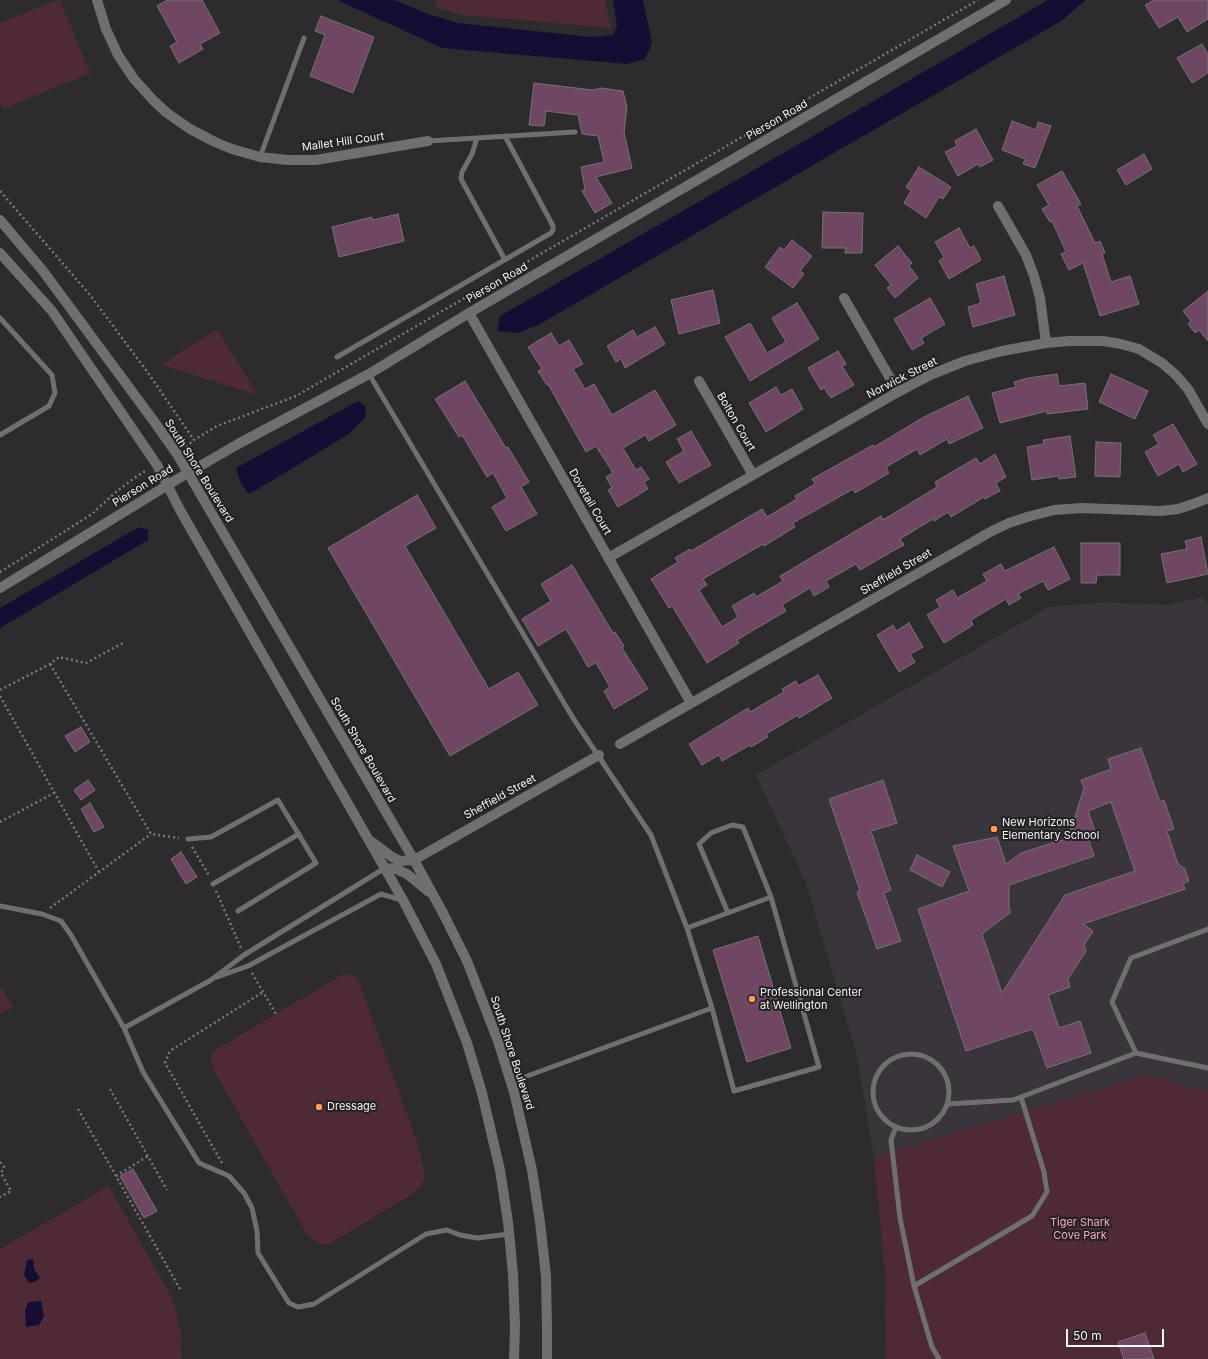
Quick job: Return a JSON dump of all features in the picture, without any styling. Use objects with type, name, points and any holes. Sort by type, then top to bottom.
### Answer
[{"type":"street","name":"Mallet Hill Court","points":[[96,0],[106,29],[118,55],[134,78],[166,113],[190,129],[221,145],[260,157],[288,160],[316,160],[428,142]]},
{"type":"street","name":"Pierson Road","points":[[0,588],[187,473],[369,374],[469,313],[1006,0]]},
{"type":"street","points":[[998,206],[1026,255],[1034,276],[1040,298],[1046,343]]},
{"type":"street","name":"South Shore Boulevard","points":[[0,220],[43,271],[177,454],[414,860],[467,961],[498,1041],[511,1082],[524,1131],[532,1170],[546,1276],[548,1328],[547,1359]]},
{"type":"street","points":[[0,253],[52,311],[157,465],[180,510],[403,900],[436,964],[467,1044],[492,1132],[500,1170],[509,1234],[514,1296],[514,1359]]},
{"type":"street","points":[[844,298],[898,392]]},
{"type":"street","name":"Dovetail Court","points":[[469,313],[691,703]]},
{"type":"street","name":"Norwick Street","points":[[608,558],[930,375],[965,361],[1002,351],[1046,343],[1068,341],[1103,341],[1121,344],[1147,353],[1162,362],[1176,375],[1188,389],[1208,424]]},
{"type":"street","name":"Bolton Court","points":[[699,381],[753,475]]},
{"type":"street","name":"Sheffield Street","points":[[620,744],[992,531],[1009,523],[1054,510],[1082,508],[1160,511],[1178,509],[1208,498]]},
{"type":"street","name":"Sheffield Street","points":[[414,860],[598,755]]},
{"type":"street","points":[[368,840],[400,861],[414,860]]},
{"type":"street","points":[[384,868],[396,869],[407,874],[434,896]]},
{"type":"lane","points":[[260,157],[304,38]]},
{"type":"lane","points":[[428,142],[575,132]]},
{"type":"lane","points":[[336,357],[551,234],[553,226],[505,136]]},
{"type":"lane","points":[[477,138],[472,154],[462,172],[461,179],[506,260]]},
{"type":"lane","points":[[0,318],[52,375],[55,393],[49,406],[0,435]]},
{"type":"lane","points":[[369,374],[573,718],[651,835],[687,928],[712,1008],[734,1091],[819,1067],[771,897],[743,827],[732,825],[711,833],[699,844],[728,913]]},
{"type":"lane","points":[[188,839],[211,837],[278,800],[316,863],[238,911]]},
{"type":"lane","points":[[213,884],[299,834]]},
{"type":"lane","points":[[211,980],[244,955],[384,868]]},
{"type":"lane","points":[[124,1028],[211,980],[248,966],[381,894],[403,900]]},
{"type":"lane","points":[[687,928],[771,897]]},
{"type":"lane","points":[[0,906],[42,914],[61,922],[71,935],[124,1028],[142,1072],[199,1163],[229,1176],[244,1192],[252,1208],[257,1231],[258,1253],[289,1303],[298,1307],[314,1304],[426,1234],[447,1230],[460,1235],[477,1238],[509,1234]]},
{"type":"lane","points":[[1136,1053],[1112,1002],[1131,958],[1208,929]]},
{"type":"lane","points":[[511,1082],[712,1008]]},
{"type":"lane","points":[[947,1104],[1013,1100],[1136,1053],[1208,1068]]},
{"type":"lane","points":[[905,1054],[918,1054],[930,1059],[940,1067],[947,1079],[949,1091],[947,1104],[941,1115],[932,1124],[908,1130],[896,1127],[886,1120],[878,1111],[873,1100],[873,1087],[876,1076],[883,1065],[893,1058],[905,1054]]},
{"type":"lane","points":[[914,1286],[1032,1216],[1047,1192],[1044,1172],[1021,1097]]},
{"type":"lane","points":[[896,1127],[891,1140],[900,1218],[914,1286],[932,1347],[939,1359]]},
{"type":"path","points":[[177,454],[194,440],[217,426],[296,396],[978,0]]},
{"type":"path","points":[[0,190],[90,295],[146,370],[194,440]]},
{"type":"path","points":[[0,572],[92,514],[137,476],[157,465]]},
{"type":"path","points":[[0,690],[50,664],[59,657],[86,663],[123,643]]},
{"type":"path","points":[[50,664],[151,834]]},
{"type":"path","points":[[0,696],[99,872]]},
{"type":"path","points":[[0,822],[54,792]]},
{"type":"path","points":[[42,914],[151,834],[188,839],[206,868],[244,955]]},
{"type":"path","points":[[248,966],[276,1014]]},
{"type":"path","points":[[229,1176],[166,1063],[170,1051],[263,992]]},
{"type":"path","points":[[110,1089],[167,1190]]},
{"type":"path","points":[[78,1109],[180,1289]]},
{"type":"path","points":[[116,1176],[148,1156]]},
{"type":"path","points":[[0,1162],[4,1167],[1,1173],[11,1191],[0,1197]]},
{"type":"shaded area","points":[[337,0],[395,0],[428,14],[458,23],[591,37],[613,35],[617,26],[613,0],[643,0],[652,43],[645,59],[627,64],[442,48]]},
{"type":"shaded area","points":[[1048,0],[1086,0],[1061,21],[540,324],[518,333],[497,331],[500,316]]},
{"type":"shaded area","points":[[358,401],[366,407],[365,418],[349,434],[249,494],[241,484],[236,468]]},
{"type":"shaded area","points":[[139,527],[148,530],[148,540],[0,628],[0,608]]},
{"type":"shaded area","name":"New Horizons Elementary School","points":[[1204,597],[1208,605],[1208,1091],[1146,1075],[874,1157],[857,1056],[806,883],[756,775],[1049,607],[1107,602],[1166,605]]},
{"type":"shaded area","points":[[33,1259],[34,1269],[40,1278],[29,1283],[24,1275],[27,1260]]},
{"type":"shaded area","points":[[41,1301],[44,1316],[39,1325],[26,1327],[25,1311],[28,1302]]},
{"type":"green space","points":[[60,0],[90,73],[3,109],[0,102],[0,23]]},
{"type":"green space","points":[[437,0],[605,0],[611,28],[462,15],[435,7]]},
{"type":"green space","points":[[217,329],[258,395],[161,365]]},
{"type":"green space","name":"Dressage","points":[[351,974],[358,979],[419,1147],[424,1171],[424,1179],[420,1187],[412,1194],[324,1246],[313,1240],[306,1233],[212,1067],[211,1058],[214,1051],[342,975]]},
{"type":"green space","points":[[0,986],[13,1007],[0,1014]]},
{"type":"green space","name":"Tiger Shark Cove Park","points":[[1146,1075],[1208,1091],[1208,1359],[885,1359],[886,1287],[874,1157]]},
{"type":"green space","points":[[109,1186],[173,1300],[181,1332],[182,1359],[0,1359],[0,1249]]},
{"type":"building","points":[[167,0],[202,0],[220,33],[200,44],[203,49],[179,63],[170,46],[177,42],[157,6]]},
{"type":"building","points":[[1154,0],[1208,0],[1208,19],[1187,32],[1178,17],[1159,28],[1145,5]]},
{"type":"building","points":[[321,16],[374,37],[353,93],[310,76],[325,35],[315,31]]},
{"type":"building","points":[[1202,44],[1208,54],[1208,73],[1192,83],[1177,58]]},
{"type":"building","points":[[534,83],[593,90],[602,88],[623,91],[627,107],[624,132],[632,168],[596,177],[612,203],[595,213],[582,191],[585,189],[581,167],[604,162],[598,136],[582,134],[578,115],[546,111],[544,126],[529,125]]},
{"type":"building","points":[[1012,121],[1036,130],[1038,122],[1051,126],[1035,168],[1023,164],[1025,159],[1002,150]]},
{"type":"building","points":[[976,129],[993,160],[980,167],[978,164],[958,176],[945,152],[957,146],[955,141]]},
{"type":"building","points":[[1144,154],[1152,169],[1126,185],[1117,170]]},
{"type":"building","points":[[919,167],[951,187],[943,199],[939,197],[926,218],[904,203],[911,191],[906,187]]},
{"type":"building","points":[[1062,171],[1081,204],[1077,206],[1095,243],[1100,241],[1105,253],[1102,254],[1111,282],[1130,276],[1139,304],[1100,316],[1083,263],[1069,270],[1061,254],[1066,252],[1052,221],[1050,222],[1042,209],[1049,205],[1037,185]]},
{"type":"building","points":[[823,212],[863,213],[862,253],[845,253],[846,248],[822,248]]},
{"type":"building","points":[[398,214],[404,241],[339,257],[332,227],[372,217],[373,220]]},
{"type":"building","points":[[959,228],[970,248],[974,246],[981,260],[949,279],[939,261],[944,257],[935,242]]},
{"type":"building","points":[[792,240],[812,256],[800,271],[804,274],[793,288],[765,267],[780,247],[784,250]]},
{"type":"building","points":[[898,246],[912,263],[909,266],[918,278],[895,298],[887,288],[891,285],[875,265]]},
{"type":"building","points":[[1004,276],[1015,315],[973,327],[968,307],[981,303],[976,284]]},
{"type":"building","points":[[713,290],[720,323],[679,334],[671,300]]},
{"type":"building","points":[[1208,291],[1208,341],[1199,330],[1195,333],[1188,324],[1191,321],[1183,311]]},
{"type":"building","points":[[930,298],[945,324],[921,338],[924,343],[912,350],[894,319]]},
{"type":"building","points":[[797,303],[819,339],[750,381],[725,337],[750,323],[767,353],[786,342],[772,318]]},
{"type":"building","points":[[655,327],[665,344],[625,368],[621,359],[616,362],[607,346],[633,330],[637,337]]},
{"type":"building","points":[[551,333],[559,346],[569,340],[583,364],[573,369],[585,389],[594,384],[612,415],[655,390],[676,425],[649,441],[645,435],[623,448],[636,470],[641,467],[649,479],[644,482],[648,489],[618,507],[608,490],[612,488],[606,477],[613,473],[596,446],[586,452],[548,384],[547,385],[538,371],[542,369],[528,347]]},
{"type":"building","points":[[838,351],[846,364],[842,366],[854,385],[831,398],[824,388],[821,390],[808,368]]},
{"type":"building","points":[[1057,374],[1059,386],[1085,383],[1088,409],[1047,414],[1047,411],[1000,423],[992,393],[1016,387],[1014,382],[1028,378]]},
{"type":"building","points":[[1111,374],[1148,391],[1135,419],[1099,402]]},
{"type":"building","points":[[465,381],[506,448],[508,447],[529,482],[521,487],[537,514],[506,531],[492,507],[507,498],[493,473],[487,477],[462,435],[459,437],[435,399]]},
{"type":"building","points":[[776,387],[781,395],[792,389],[803,409],[766,432],[749,403]]},
{"type":"building","points":[[968,396],[983,428],[949,444],[947,439],[920,455],[917,449],[886,467],[889,473],[855,493],[853,489],[793,523],[795,527],[764,546],[763,544],[703,579],[707,585],[699,590],[722,627],[738,617],[732,606],[754,593],[756,597],[783,581],[780,576],[881,516],[883,520],[937,487],[935,482],[976,458],[980,464],[995,454],[1006,477],[996,483],[1000,491],[985,499],[984,497],[951,517],[948,512],[934,521],[933,519],[900,539],[904,545],[860,570],[856,564],[826,581],[829,587],[814,596],[810,588],[782,605],[786,611],[737,640],[739,643],[707,663],[672,606],[669,608],[651,579],[678,562],[675,558],[690,549],[691,551],[762,509],[767,517],[797,499],[795,496],[815,484],[812,479],[873,445],[874,447],[924,417]]},
{"type":"building","points":[[1173,424],[1197,464],[1183,472],[1179,464],[1158,476],[1145,452],[1159,444],[1153,435]]},
{"type":"building","points":[[691,431],[711,465],[679,483],[666,462],[684,451],[677,439]]},
{"type":"building","points":[[1070,436],[1076,477],[1059,479],[1058,476],[1032,480],[1027,447],[1044,444],[1043,440]]},
{"type":"building","points":[[1096,442],[1121,443],[1120,477],[1095,476]]},
{"type":"building","points":[[417,495],[436,528],[405,546],[489,689],[518,672],[538,705],[450,756],[328,548]]},
{"type":"building","points":[[1201,537],[1208,574],[1167,583],[1161,554],[1187,549],[1185,541]]},
{"type":"building","points":[[1081,543],[1120,543],[1120,575],[1097,575],[1096,583],[1081,583]]},
{"type":"building","points":[[1054,547],[1070,579],[1048,590],[1043,581],[1018,594],[1021,598],[1009,605],[1006,599],[971,620],[973,625],[944,643],[927,615],[940,607],[936,600],[953,590],[957,598],[987,581],[983,574],[1001,564],[1005,571]]},
{"type":"building","points":[[572,565],[613,633],[615,632],[624,646],[622,648],[648,689],[614,709],[604,691],[610,687],[596,663],[588,667],[566,629],[538,646],[522,619],[551,601],[541,584]]},
{"type":"building","points":[[909,623],[923,647],[910,654],[915,662],[899,672],[877,635],[893,625],[896,631]]},
{"type":"building","points":[[818,675],[832,698],[799,718],[798,715],[766,734],[768,737],[751,747],[750,745],[722,761],[719,755],[702,765],[689,744],[748,708],[750,712],[784,692],[782,689],[796,681],[798,686]]},
{"type":"building","points":[[81,727],[90,742],[75,752],[65,736]]},
{"type":"building","points":[[1141,748],[1160,802],[1164,800],[1174,829],[1167,831],[1178,864],[1185,869],[1189,881],[1183,884],[1185,889],[1083,924],[1093,931],[1084,945],[1086,951],[1068,979],[1070,987],[1048,995],[1059,1028],[1080,1021],[1091,1053],[1047,1068],[1033,1029],[966,1051],[918,909],[969,891],[953,846],[997,837],[1006,864],[1021,853],[1063,840],[1072,826],[1084,788],[1081,780],[1111,769],[1108,759]],"holes":[[[1111,802],[1135,871],[1065,895],[1002,993],[982,934],[1011,912],[1009,909],[1009,885],[1094,856],[1088,837],[1096,834],[1088,811]]]},
{"type":"building","points":[[88,780],[95,790],[81,800],[74,790]]},
{"type":"building","points":[[883,780],[897,823],[871,831],[891,890],[884,893],[901,941],[877,949],[857,892],[860,891],[829,799]]},
{"type":"building","points":[[90,803],[104,827],[94,832],[81,809]]},
{"type":"building","points":[[181,852],[197,877],[186,884],[171,859]]},
{"type":"building","points":[[917,855],[950,872],[942,887],[910,870]]},
{"type":"building","name":"Professional Center at Wellington","points":[[758,936],[791,1048],[747,1062],[713,950]]},
{"type":"building","points":[[133,1169],[157,1211],[144,1218],[120,1176]]},
{"type":"building","points":[[1145,1333],[1154,1359],[1124,1359],[1118,1342]]},
{"type":"place","name":"New Horizons Elementary School","points":[[994,829]]},
{"type":"place","name":"Professional Center at Wellington","points":[[752,999]]},
{"type":"place","name":"Dressage","points":[[319,1107]]}]
